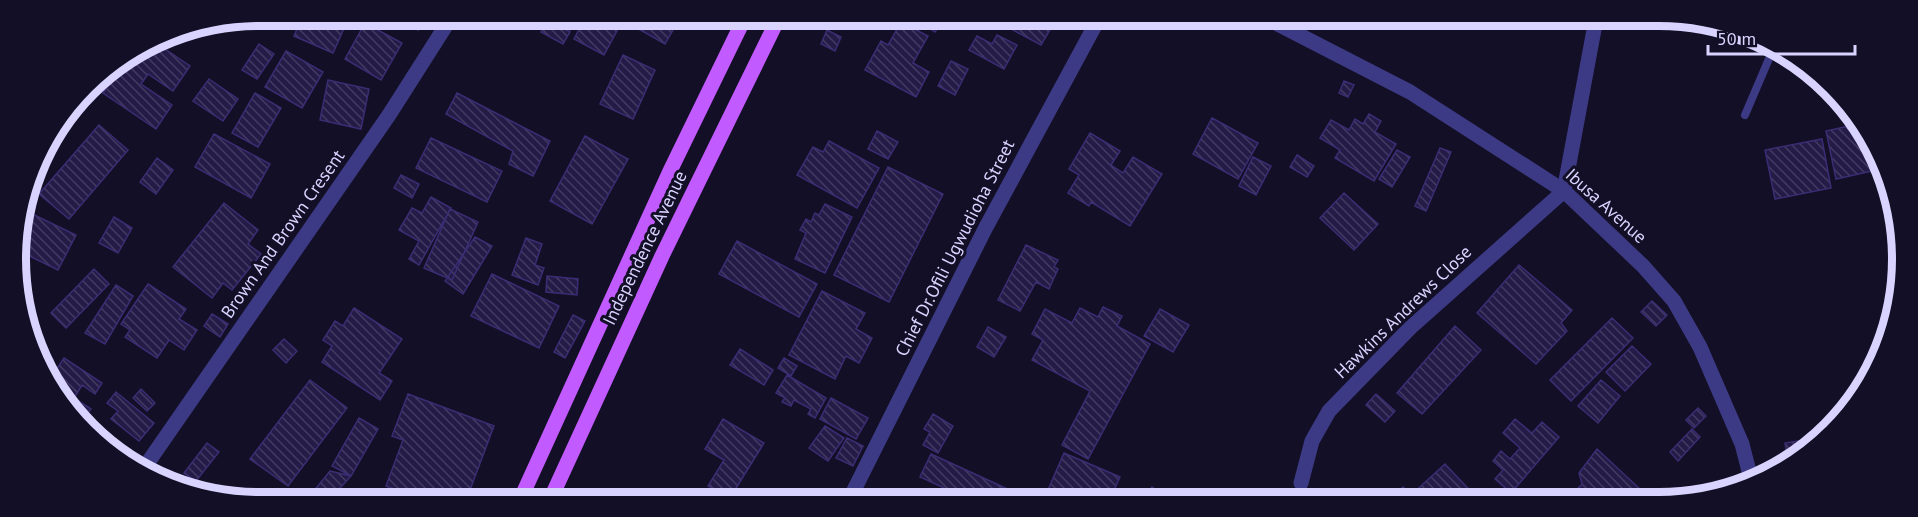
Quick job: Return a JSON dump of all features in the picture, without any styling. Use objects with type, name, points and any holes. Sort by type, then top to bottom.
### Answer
[{"type":"main road","name":"Independence Avenue","points":[[524,492],[670,171],[740,26]]},
{"type":"main road","name":"Independence Avenue","points":[[554,492],[662,256],[775,26]]},
{"type":"street","name":"Brown And Brown Cresent","points":[[148,463],[389,115],[446,26]]},
{"type":"street","name":"Chief Dr.Ofili Ugwudioha Street","points":[[853,492],[985,229],[1095,26]]},
{"type":"street","name":"Ibusa Avenue","points":[[1282,26],[1410,92],[1564,191],[1643,266],[1674,301],[1705,358],[1742,444],[1750,474]]},
{"type":"street","points":[[1564,191],[1595,26]]},
{"type":"street","name":"Hawkins Andrews Close","points":[[1300,483],[1312,441],[1329,411],[1410,328],[1564,191]]},
{"type":"lane","points":[[1745,116],[1771,54]]},
{"type":"building","points":[[298,26],[345,26],[333,53],[294,36]]},
{"type":"building","points":[[363,26],[371,26],[402,43],[381,80],[345,59]]},
{"type":"building","points":[[544,26],[559,26],[570,32],[563,44],[541,32]]},
{"type":"building","points":[[581,26],[619,27],[604,55],[574,39]]},
{"type":"building","points":[[636,26],[675,26],[665,44]]},
{"type":"building","points":[[899,26],[909,26],[928,36],[913,63],[929,72],[916,97],[865,70],[881,41],[888,45]]},
{"type":"building","points":[[926,26],[939,26],[935,32]]},
{"type":"building","points":[[1005,26],[1052,26],[1041,45]]},
{"type":"building","points":[[827,30],[841,37],[835,51],[821,44]]},
{"type":"building","points":[[997,35],[1017,45],[1004,69],[969,50],[977,36],[992,44]]},
{"type":"building","points":[[259,44],[274,54],[257,79],[242,70]]},
{"type":"building","points":[[162,47],[190,66],[173,91],[148,74],[141,84],[172,105],[156,129],[103,93],[115,76]]},
{"type":"building","points":[[286,51],[323,72],[302,108],[265,87]]},
{"type":"building","points":[[623,55],[655,70],[633,119],[600,104]]},
{"type":"building","points":[[951,61],[968,69],[955,95],[938,86]]},
{"type":"building","points":[[209,79],[238,99],[223,121],[193,101]]},
{"type":"building","points":[[328,80],[369,89],[361,129],[320,120]]},
{"type":"building","points":[[1344,81],[1354,85],[1348,97],[1339,93]]},
{"type":"building","points":[[255,93],[281,108],[258,147],[232,133]]},
{"type":"building","points":[[457,93],[550,141],[533,176],[509,164],[513,151],[446,114]]},
{"type":"building","points":[[1369,114],[1381,121],[1375,132],[1396,144],[1374,181],[1335,158],[1340,150],[1320,138],[1331,120],[1349,130],[1355,119],[1363,124]]},
{"type":"building","points":[[1212,118],[1258,143],[1238,179],[1193,154]]},
{"type":"building","points":[[99,125],[128,150],[69,219],[39,194]]},
{"type":"building","points":[[1850,126],[1875,170],[1836,179],[1826,131]]},
{"type":"building","points":[[877,131],[898,142],[888,159],[868,149]]},
{"type":"building","points":[[1090,133],[1120,151],[1111,165],[1123,173],[1133,157],[1162,174],[1130,226],[1091,202],[1089,206],[1068,193],[1079,175],[1069,169]]},
{"type":"building","points":[[214,134],[270,164],[251,198],[195,167]]},
{"type":"building","points":[[585,136],[628,159],[592,224],[550,201]]},
{"type":"building","points":[[431,138],[502,171],[487,202],[416,168]]},
{"type":"building","points":[[1822,139],[1831,188],[1775,199],[1765,150]]},
{"type":"building","points":[[829,141],[879,168],[857,208],[797,175],[813,147],[823,152]]},
{"type":"building","points":[[1440,148],[1451,152],[1426,211],[1415,206]]},
{"type":"building","points":[[1397,150],[1410,157],[1392,187],[1379,179]]},
{"type":"building","points":[[1297,155],[1314,166],[1307,177],[1290,167]]},
{"type":"building","points":[[1253,157],[1271,166],[1256,195],[1239,186]]},
{"type":"building","points":[[157,158],[173,170],[156,194],[140,182]]},
{"type":"building","points":[[888,167],[943,194],[889,302],[834,275]]},
{"type":"building","points":[[401,175],[419,184],[412,198],[394,188]]},
{"type":"building","points":[[1344,193],[1378,224],[1354,250],[1320,218]]},
{"type":"building","points":[[431,197],[451,208],[419,265],[409,259],[419,241],[399,230],[412,208],[422,213]]},
{"type":"building","points":[[224,203],[258,230],[248,244],[261,254],[232,290],[223,283],[212,298],[173,267]]},
{"type":"building","points":[[825,204],[852,217],[825,273],[795,259],[806,233],[800,230],[806,219],[811,222],[815,213],[819,215]]},
{"type":"building","points":[[450,209],[478,222],[452,280],[424,268]]},
{"type":"building","points":[[30,213],[76,235],[58,270],[26,254]]},
{"type":"building","points":[[114,217],[132,228],[118,253],[99,243]]},
{"type":"building","points":[[475,237],[492,246],[463,294],[445,281]]},
{"type":"building","points":[[526,238],[542,244],[535,265],[544,268],[538,285],[512,275]]},
{"type":"building","points":[[737,241],[817,284],[799,317],[719,274]]},
{"type":"building","points":[[1026,245],[1058,260],[1054,267],[1058,269],[1049,289],[1036,282],[1020,311],[998,300]]},
{"type":"building","points":[[1519,265],[1572,310],[1561,323],[1567,331],[1536,364],[1477,313]]},
{"type":"building","points":[[94,269],[109,284],[66,328],[51,313]]},
{"type":"building","points":[[492,274],[559,306],[539,348],[471,316]]},
{"type":"building","points":[[547,276],[578,279],[577,295],[546,292]]},
{"type":"building","points":[[148,284],[186,309],[179,319],[197,330],[184,350],[169,340],[157,358],[125,337],[130,330],[121,324]]},
{"type":"building","points":[[116,285],[133,296],[105,344],[85,333]]},
{"type":"building","points":[[822,291],[865,313],[856,329],[872,338],[859,363],[846,356],[835,379],[789,355]]},
{"type":"building","points":[[1652,301],[1667,315],[1656,326],[1641,312]]},
{"type":"building","points":[[1103,307],[1122,316],[1117,326],[1150,344],[1088,459],[1062,445],[1090,391],[1032,360],[1043,340],[1032,334],[1045,309],[1072,323],[1080,308],[1098,317]]},
{"type":"building","points":[[354,308],[402,339],[379,373],[392,381],[380,400],[322,362],[332,346],[323,340],[335,321],[343,326]]},
{"type":"building","points":[[1160,309],[1189,325],[1173,352],[1144,336]]},
{"type":"building","points":[[212,314],[228,324],[220,337],[204,326]]},
{"type":"building","points":[[573,315],[585,321],[565,358],[554,352]]},
{"type":"building","points":[[1612,318],[1633,338],[1571,401],[1550,380]]},
{"type":"building","points":[[1455,326],[1481,350],[1422,414],[1397,393]]},
{"type":"building","points":[[988,327],[1006,337],[994,357],[977,347]]},
{"type":"building","points":[[284,339],[297,351],[286,363],[273,350]]},
{"type":"building","points":[[1632,346],[1651,364],[1625,391],[1606,372]]},
{"type":"building","points":[[740,349],[773,370],[764,385],[730,365]]},
{"type":"building","points":[[64,358],[102,383],[95,394],[82,385],[74,398],[91,409],[86,415],[65,388],[55,371]]},
{"type":"building","points":[[784,358],[797,366],[791,376],[778,368]]},
{"type":"building","points":[[787,375],[826,398],[815,418],[808,414],[811,409],[794,400],[791,406],[782,402],[785,398],[776,393]]},
{"type":"building","points":[[310,380],[347,408],[288,486],[250,459]]},
{"type":"building","points":[[1601,380],[1620,396],[1598,423],[1578,406]]},
{"type":"building","points":[[141,389],[155,403],[147,411],[133,398]]},
{"type":"building","points":[[116,392],[154,423],[139,441],[111,419],[118,411],[107,403]]},
{"type":"building","points":[[408,394],[494,426],[469,492],[402,492],[386,486],[403,440],[392,436]]},
{"type":"building","points":[[1376,394],[1395,411],[1385,422],[1366,405]]},
{"type":"building","points":[[831,398],[868,418],[856,439],[820,419]]},
{"type":"building","points":[[1698,408],[1706,416],[1694,428],[1686,420]]},
{"type":"building","points":[[933,414],[953,426],[938,453],[923,445],[930,432],[924,429]]},
{"type":"building","points":[[359,418],[378,429],[351,476],[332,466]]},
{"type":"building","points":[[723,419],[764,443],[734,492],[719,492],[708,486],[724,460],[705,449]]},
{"type":"building","points":[[1515,419],[1532,433],[1542,422],[1559,437],[1512,492],[1495,479],[1503,470],[1493,461],[1501,451],[1510,459],[1520,448],[1503,433]]},
{"type":"building","points":[[825,426],[844,438],[828,461],[809,448]]},
{"type":"building","points":[[1692,429],[1700,437],[1678,461],[1670,452]]},
{"type":"building","points":[[847,438],[863,446],[853,466],[836,458]]},
{"type":"building","points":[[1804,440],[1787,453],[1785,443]]},
{"type":"building","points":[[207,443],[219,452],[196,481],[184,473]]},
{"type":"building","points":[[1597,449],[1641,490],[1640,492],[1574,492],[1582,484],[1579,473]]},
{"type":"building","points":[[1064,453],[1120,477],[1113,492],[1047,492]]},
{"type":"building","points":[[931,454],[1014,492],[953,492],[920,477]]},
{"type":"building","points":[[1445,464],[1471,492],[1414,492]]},
{"type":"building","points":[[330,471],[351,476],[336,492],[313,492]]},
{"type":"building","points":[[1152,487],[1159,492],[1148,492]]},
{"type":"building","points":[[1403,487],[1408,492],[1398,492]]}]
